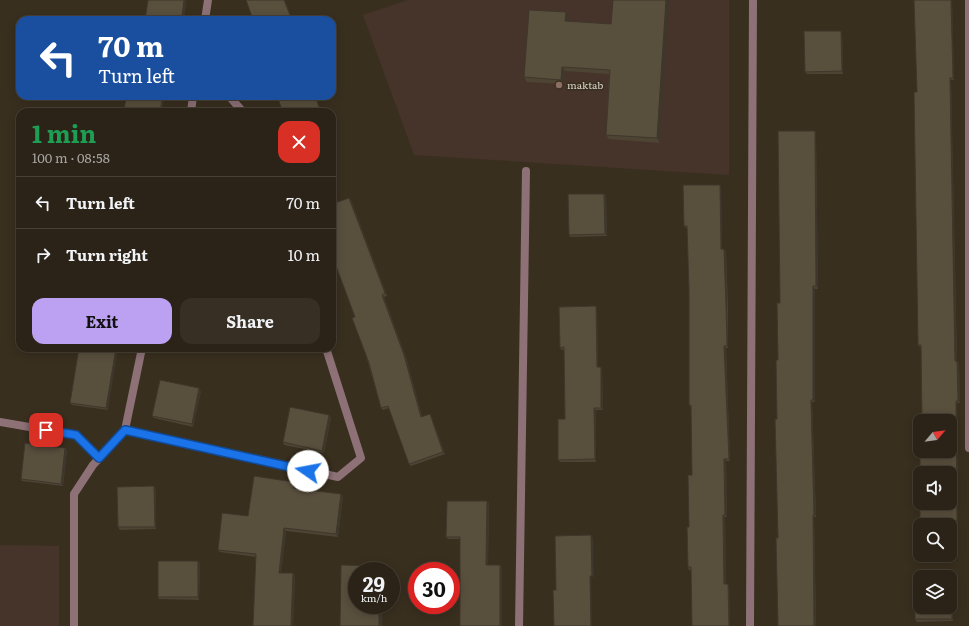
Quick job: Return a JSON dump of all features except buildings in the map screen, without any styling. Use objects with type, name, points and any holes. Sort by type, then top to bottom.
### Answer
[{"type":"street","points":[[206,16],[208,0]]},
{"type":"street","points":[[750,626],[753,0]]},
{"type":"street","points":[[969,0],[969,448]]},
{"type":"street","points":[[232,100],[240,108]]},
{"type":"street","points":[[519,626],[526,171]]},
{"type":"street","points":[[74,626],[74,494],[99,458],[125,430],[141,352]]},
{"type":"street","points":[[125,430],[338,477],[361,458],[327,352]]},
{"type":"street","points":[[0,422],[76,435],[99,458]]},
{"type":"shaded area","name":"maktab","points":[[408,0],[729,0],[729,175],[414,155],[363,15]]},
{"type":"shaded area","points":[[0,545],[59,546],[59,626],[0,626]]},
{"type":"place","name":"maktab","points":[[559,85]]},
{"type":"route","points":[[46,430],[76,435],[99,458],[125,430],[308,471]]}]
